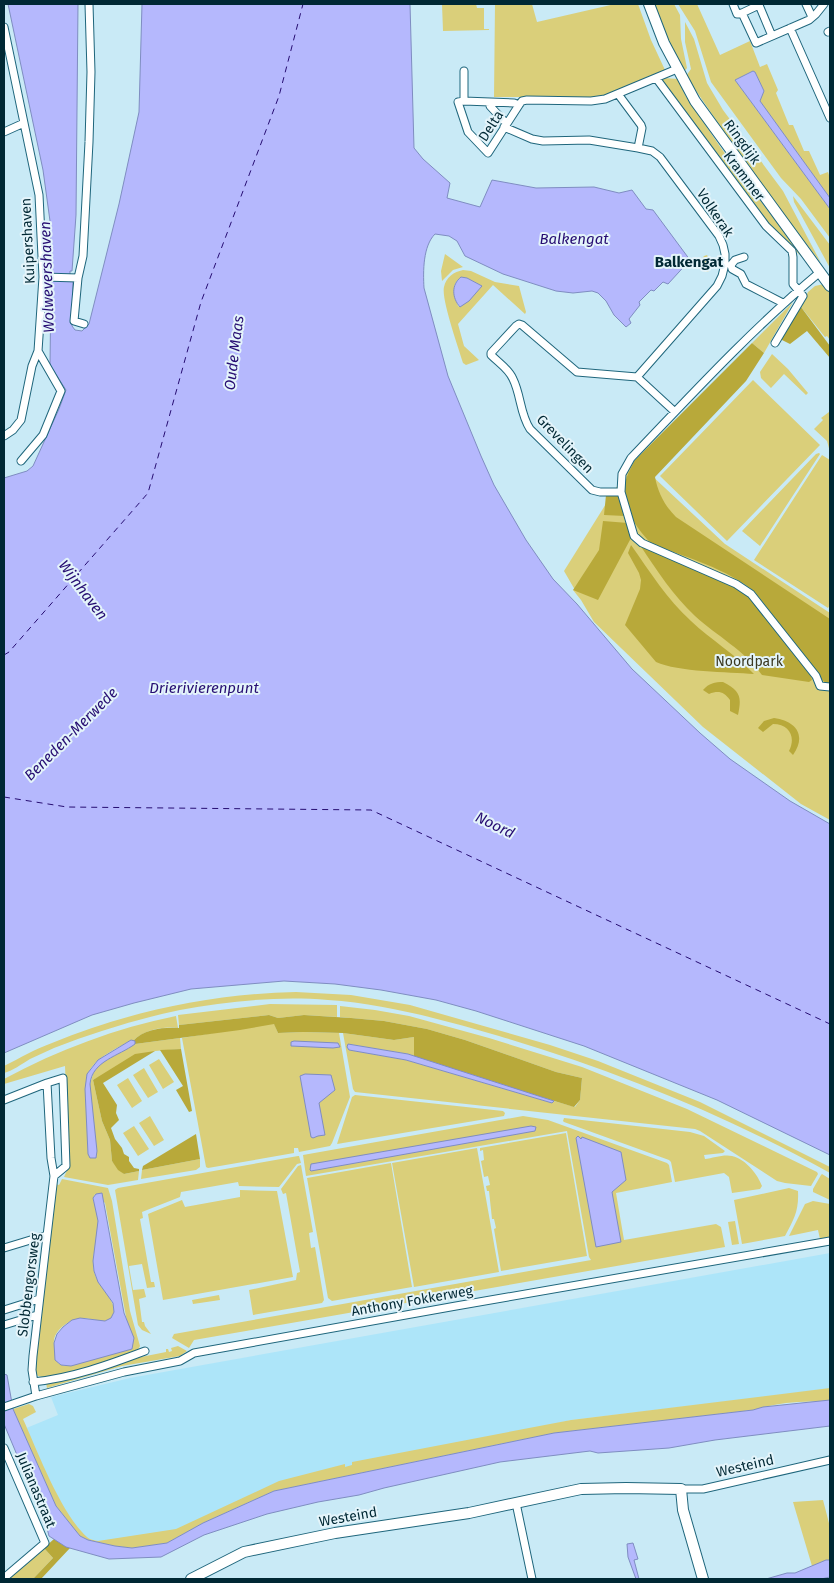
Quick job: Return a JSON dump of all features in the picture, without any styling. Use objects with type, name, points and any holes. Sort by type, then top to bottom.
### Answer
[{"type":"street","points":[[84,324],[74,321],[75,277],[83,256],[89,142],[91,72],[89,4]]},
{"type":"street","name":"Ringdijk","points":[[649,4],[664,43],[695,101],[830,286]]},
{"type":"street","points":[[733,4],[738,14],[759,5],[772,36]]},
{"type":"street","points":[[806,4],[812,17]]},
{"type":"street","points":[[742,12],[756,43],[812,17],[824,4]]},
{"type":"street","name":"Kuipershaven","points":[[4,27],[39,195],[43,277],[38,351],[32,366],[21,420],[13,430],[4,436]]},
{"type":"street","points":[[790,28],[830,118]]},
{"type":"street","points":[[464,102],[514,103],[519,106],[522,101],[527,100],[591,101],[605,99],[677,68]]},
{"type":"street","name":"Delta","points":[[464,71],[464,102],[458,102],[468,132],[488,153],[503,124],[519,106]]},
{"type":"street","name":"Krammer","points":[[656,78],[766,226],[792,251],[793,284],[799,290]]},
{"type":"street","points":[[618,94],[641,125],[638,148]]},
{"type":"street","points":[[489,102],[503,124]]},
{"type":"street","points":[[4,132],[24,123]]},
{"type":"street","name":"Volkerak","points":[[503,124],[532,139],[543,141],[586,140],[652,151],[660,157],[719,236],[725,254],[724,270],[717,286],[637,376]]},
{"type":"street","points":[[744,257],[732,262],[730,265],[732,269],[741,274],[746,284],[783,303]]},
{"type":"street","points":[[820,272],[783,303],[675,412],[626,466],[622,474],[621,492],[634,536],[642,542],[736,584],[751,594],[816,676],[820,686],[830,687]]},
{"type":"street","points":[[43,277],[75,277]]},
{"type":"street","points":[[775,343],[802,298],[799,290]]},
{"type":"street","name":"Grevelingen","points":[[621,492],[592,490],[530,430],[524,418],[514,380],[491,353],[519,324],[577,372],[637,376]]},
{"type":"street","points":[[20,461],[44,435],[61,390],[38,351]]},
{"type":"street","points":[[637,376],[675,412]]},
{"type":"street","name":"Slobbengorsweg","points":[[36,1396],[32,1370],[54,1176],[51,1158],[47,1083],[63,1078],[66,1166],[54,1176]]},
{"type":"street","points":[[4,1100],[47,1083]]},
{"type":"street","points":[[4,1248],[47,1235]]},
{"type":"street","name":"Anthony Fokkerweg","points":[[4,1407],[36,1396],[124,1372],[180,1361],[194,1353],[447,1307],[830,1242]]},
{"type":"street","points":[[4,1310],[39,1300]]},
{"type":"street","points":[[4,1325],[37,1315]]},
{"type":"street","points":[[33,1382],[59,1380],[145,1351]]},
{"type":"street","name":"Julianastraat","points":[[4,1448],[45,1543],[4,1578]]},
{"type":"street","name":"Westeind","points":[[192,1579],[244,1552],[355,1530],[469,1513],[581,1489],[703,1489],[830,1460]]},
{"type":"street","points":[[681,1489],[683,1510],[703,1579]]},
{"type":"street","points":[[516,1503],[532,1579]]},
{"type":"shaded area","points":[[801,307],[830,346],[830,358],[807,331],[790,344],[780,339]]},
{"type":"shaded area","points":[[752,343],[764,353],[746,381],[655,477],[656,483],[662,499],[676,517],[830,619],[830,684],[825,683],[755,592],[719,570],[652,544],[632,518],[625,495],[625,483],[635,460]]},
{"type":"shaded area","points":[[606,495],[618,495],[625,516],[604,515]]},
{"type":"shaded area","points":[[603,521],[628,523],[631,538],[598,600],[573,590],[599,550]]},
{"type":"shaded area","points":[[631,545],[659,585],[682,613],[754,674],[690,670],[656,662],[625,625],[640,589],[641,580],[628,553]]},
{"type":"shaded area","points":[[640,545],[737,588],[749,597],[811,675],[812,680],[809,682],[762,675],[747,658],[687,608]]},
{"type":"shaded area","points":[[723,682],[733,688],[738,695],[740,703],[738,715],[730,711],[730,700],[726,695],[721,692],[709,694],[703,690],[712,683]]},
{"type":"shaded area","points":[[774,718],[788,722],[797,730],[799,741],[793,755],[789,751],[792,741],[790,733],[784,726],[773,724],[763,732],[758,728],[764,721]]},
{"type":"shaded area","points":[[269,1015],[278,1018],[304,1015],[351,1018],[384,1021],[427,1029],[465,1040],[556,1072],[582,1078],[580,1100],[574,1107],[414,1058],[414,1037],[394,1040],[343,1033],[278,1033],[274,1024],[135,1044],[135,1041],[133,1041],[148,1031],[179,1028],[179,1025]]},
{"type":"shaded area","points":[[181,1049],[192,1111],[189,1112],[176,1090],[183,1086],[160,1050]]},
{"type":"shaded area","points":[[155,1051],[103,1083],[117,1105],[116,1113],[119,1120],[111,1128],[115,1139],[124,1154],[129,1157],[129,1161],[134,1168],[139,1169],[139,1171],[124,1174],[118,1170],[112,1161],[110,1140],[102,1121],[93,1080],[135,1054]]},
{"type":"shaded area","points":[[196,1134],[200,1159],[142,1170],[143,1166]]},
{"type":"shaded area","points":[[830,1253],[830,1389],[571,1420],[275,1485],[172,1536],[106,1543],[85,1538],[62,1510],[24,1429],[58,1415],[51,1397],[130,1378]]},
{"type":"shaded area","points":[[54,1539],[70,1548],[41,1579],[33,1579],[53,1558],[44,1548]]},
{"type":"green space","points":[[442,4],[476,4],[477,8],[484,8],[484,29],[489,30],[443,31]]},
{"type":"green space","points":[[495,4],[532,4],[537,22],[615,4],[638,4],[651,40],[665,70],[601,97],[494,97]]},
{"type":"green space","points":[[654,4],[674,4],[680,15],[681,39],[687,68],[684,72],[661,24]]},
{"type":"green space","points":[[678,4],[697,4],[720,55],[750,41],[760,67],[767,64],[778,90],[776,93],[789,125],[793,125],[804,151],[809,151],[820,175],[828,172],[830,178],[830,198],[759,100],[764,91],[755,72],[753,71],[735,80],[830,209],[830,238],[801,199],[781,178],[711,82],[695,31]]},
{"type":"green space","points":[[685,22],[694,39],[707,83],[723,110],[783,191],[821,263],[750,170],[686,76],[691,69],[685,42]]},
{"type":"green space","points":[[664,78],[678,79],[685,95],[721,148],[804,259],[765,221],[662,82]]},
{"type":"green space","points":[[793,196],[830,245],[830,268],[794,202]]},
{"type":"green space","points":[[445,254],[463,267],[453,270],[442,281],[441,271]]},
{"type":"green space","points":[[707,255],[710,266],[708,272],[705,272],[699,268],[699,263]]},
{"type":"green space","points":[[463,270],[471,271],[495,282],[519,286],[526,312],[525,314],[493,285],[458,324],[464,346],[479,360],[466,365],[463,363],[454,336],[444,293],[447,280]],"holes":[[[461,277],[482,286],[460,307],[458,306],[454,287]]]},
{"type":"green space","points":[[824,284],[830,292],[830,340],[827,336],[825,337],[801,307],[808,292],[815,286]]},
{"type":"green space","points":[[793,302],[764,353],[752,343]]},
{"type":"green space","points":[[772,354],[788,369],[808,393],[806,395],[784,374],[771,388],[761,378],[760,372]]},
{"type":"green space","points":[[753,380],[820,445],[727,541],[660,476]]},
{"type":"green space","points":[[829,412],[830,452],[827,441],[814,429],[823,420],[821,418]]},
{"type":"green space","points":[[820,454],[760,546],[742,531]]},
{"type":"green space","points":[[822,455],[830,460],[830,605],[828,608],[754,560]]},
{"type":"green space","name":"Noordpark","points":[[634,459],[725,544],[830,613],[830,820],[801,804],[703,727],[594,622],[573,590],[575,590],[564,571]]},
{"type":"green space","points":[[296,992],[351,995],[410,1005],[550,1045],[598,1061],[700,1102],[830,1167],[830,1173],[710,1113],[585,1064],[499,1036],[436,1019],[350,1002],[272,999],[216,1004],[180,1010],[132,1022],[54,1048],[4,1073],[4,1066],[40,1048],[81,1032],[141,1013],[233,996]]},
{"type":"green space","points":[[270,1004],[337,1005],[337,1017],[304,1015],[278,1018],[269,1015],[179,1025],[178,1015]]},
{"type":"green space","points":[[340,1006],[409,1016],[489,1038],[582,1067],[687,1109],[818,1174],[811,1186],[777,1181],[695,1129],[355,1092],[343,1033],[394,1040],[414,1037],[414,1058],[408,1054],[349,1044],[347,1047],[349,1050],[406,1060],[552,1103],[554,1101],[575,1107],[580,1100],[582,1078],[556,1072],[465,1040],[427,1029],[384,1021],[340,1017]]},
{"type":"green space","points":[[176,1016],[178,1028],[154,1030],[142,1034],[133,1041],[131,1040],[98,1060],[86,1079],[88,1154],[90,1084],[94,1071],[100,1064],[135,1044],[180,1038],[181,1049],[155,1051],[93,1080],[102,1121],[110,1140],[112,1161],[124,1174],[139,1171],[138,1180],[108,1185],[64,1177],[69,1166],[65,1066],[4,1084],[4,1079],[66,1049],[131,1027]]},
{"type":"green space","points":[[274,1023],[278,1033],[339,1033],[350,1097],[332,1143],[330,1146],[299,1152],[298,1148],[294,1148],[294,1153],[208,1168],[206,1167],[182,1038]]},
{"type":"green space","points":[[159,1059],[174,1082],[163,1089],[149,1065]]},
{"type":"green space","points":[[144,1068],[158,1092],[148,1098],[133,1075]]},
{"type":"green space","points":[[128,1078],[142,1101],[132,1108],[117,1085]]},
{"type":"green space","points":[[355,1095],[503,1111],[505,1113],[504,1116],[337,1144],[352,1097]]},
{"type":"green space","points":[[150,1116],[164,1140],[154,1146],[139,1123]]},
{"type":"green space","points":[[523,1116],[548,1120],[669,1165],[672,1182],[616,1193],[624,1240],[716,1224],[721,1227],[725,1247],[194,1340],[189,1348],[172,1338],[174,1334],[591,1260],[567,1131],[306,1176],[303,1155]]},
{"type":"green space","points":[[564,1118],[690,1132],[704,1136],[725,1151],[723,1153],[704,1155],[705,1159],[726,1155],[742,1160],[758,1177],[762,1186],[760,1189],[732,1193],[729,1177],[724,1173],[675,1182],[669,1160],[564,1122]]},
{"type":"green space","points":[[134,1126],[149,1149],[138,1156],[123,1133]]},
{"type":"green space","points":[[566,1133],[587,1256],[501,1271],[494,1229],[496,1228],[494,1219],[492,1219],[489,1191],[487,1191],[486,1186],[490,1185],[488,1176],[484,1177],[481,1161],[484,1160],[483,1150],[480,1151],[480,1148]]},
{"type":"green space","points":[[477,1148],[499,1272],[414,1287],[392,1163]]},
{"type":"green space","points":[[299,1156],[301,1163],[297,1164],[279,1187],[239,1186],[238,1182],[181,1192],[180,1197],[142,1212],[143,1218],[140,1219],[151,1282],[154,1282],[155,1287],[147,1288],[142,1264],[129,1266],[133,1290],[144,1289],[146,1297],[139,1299],[142,1322],[144,1322],[151,1334],[142,1330],[138,1325],[115,1190]]},
{"type":"green space","points":[[200,1159],[200,1167],[196,1170],[141,1179],[142,1170]]},
{"type":"green space","points":[[391,1163],[412,1287],[332,1301],[328,1298],[307,1178]]},
{"type":"green space","points":[[301,1165],[313,1232],[309,1233],[311,1248],[315,1247],[324,1300],[322,1303],[253,1315],[249,1290],[296,1280],[297,1273],[300,1272],[286,1193],[283,1194],[281,1189],[298,1166]]},
{"type":"green space","points":[[822,1174],[830,1179],[830,1200],[813,1192]]},
{"type":"green space","points":[[62,1179],[108,1188],[112,1201],[130,1311],[140,1346],[133,1353],[98,1366],[56,1377],[44,1377],[36,1375],[34,1370],[56,1184],[59,1185]],"holes":[[[95,1194],[105,1203],[132,1349],[65,1366],[58,1363],[54,1340],[61,1328],[79,1318],[107,1321],[113,1316],[113,1305],[99,1282],[93,1266],[98,1233],[96,1207],[93,1199]]]},
{"type":"green space","points":[[789,1188],[798,1191],[798,1204],[785,1236],[742,1244],[734,1200]]},
{"type":"green space","points":[[240,1190],[277,1191],[293,1277],[163,1300],[148,1214],[182,1200],[185,1207],[240,1197]]},
{"type":"green space","points":[[813,1201],[830,1204],[830,1237],[820,1239],[818,1230],[789,1236],[805,1204]]},
{"type":"green space","points":[[735,1221],[739,1244],[732,1245],[728,1222]]},
{"type":"green space","points":[[219,1295],[220,1300],[193,1304],[192,1300]]},
{"type":"green space","points":[[178,1346],[187,1351],[180,1356],[122,1366],[47,1388],[46,1383],[60,1382],[141,1357],[166,1352],[166,1349],[169,1352],[172,1351],[171,1348]]},
{"type":"green space","points":[[830,1388],[830,1400],[825,1402],[789,1403],[753,1410],[554,1433],[274,1491],[203,1523],[167,1543],[132,1548],[88,1540],[80,1536],[56,1506],[13,1409],[29,1404],[33,1406],[36,1412],[23,1419],[51,1482],[77,1527],[88,1538],[98,1541],[176,1529],[279,1481],[345,1464],[345,1467],[352,1465],[352,1462],[571,1420]]},
{"type":"green space","points":[[823,1500],[830,1527],[830,1560],[812,1566],[793,1502]]},
{"type":"green space","points":[[44,1548],[53,1558],[33,1579],[7,1579]]},
{"type":"water","points":[[8,4],[78,4],[76,215],[72,271],[70,271],[70,279],[73,281],[72,326],[75,330],[82,331],[89,324],[119,204],[139,112],[142,4],[410,4],[414,148],[423,159],[450,183],[447,198],[480,207],[492,180],[536,188],[594,187],[619,193],[632,190],[646,209],[653,210],[690,260],[668,284],[663,282],[654,291],[651,290],[639,302],[640,305],[629,319],[631,323],[626,327],[614,315],[606,301],[598,293],[592,291],[573,293],[556,291],[503,274],[465,256],[457,241],[449,236],[435,234],[428,245],[424,267],[424,288],[448,376],[481,456],[494,485],[526,540],[553,579],[577,604],[632,669],[700,733],[730,759],[790,801],[830,824],[830,1155],[717,1100],[584,1046],[436,1000],[335,984],[284,981],[191,989],[92,1015],[4,1053],[4,478],[27,471],[33,466],[66,390],[50,365],[51,282],[54,279],[53,271],[51,270],[50,221],[43,170]]},
{"type":"water","points":[[753,71],[764,91],[760,101],[830,198],[830,209],[735,80]]},
{"type":"water","points":[[461,277],[482,286],[469,301],[460,307],[455,300],[454,288]]},
{"type":"water","points":[[131,1040],[135,1041],[135,1044],[101,1064],[92,1076],[90,1084],[97,1151],[96,1158],[90,1158],[88,1154],[85,1089],[87,1074],[98,1060]]},
{"type":"water","points":[[291,1042],[338,1043],[340,1047],[291,1046]]},
{"type":"water","points":[[348,1044],[408,1054],[554,1101],[552,1103],[406,1060],[349,1050]]},
{"type":"water","points":[[305,1074],[331,1075],[335,1090],[319,1103],[325,1135],[313,1138],[311,1137],[300,1076]]},
{"type":"water","points":[[531,1126],[536,1127],[535,1131],[310,1170],[311,1164]]},
{"type":"water","points":[[578,1136],[581,1139],[582,1137],[621,1152],[626,1180],[612,1192],[621,1242],[596,1247],[576,1138]]},
{"type":"water","points":[[102,1193],[124,1313],[134,1338],[132,1349],[71,1366],[61,1365],[55,1360],[54,1343],[57,1334],[63,1327],[72,1320],[80,1318],[105,1321],[111,1318],[114,1312],[113,1303],[98,1282],[94,1271],[93,1261],[98,1221],[93,1198],[96,1194]]},
{"type":"water","points":[[4,1374],[7,1375],[13,1409],[56,1506],[80,1536],[88,1540],[132,1548],[167,1543],[203,1523],[274,1491],[554,1433],[830,1400],[830,1426],[715,1440],[669,1448],[598,1453],[590,1451],[500,1462],[267,1514],[204,1535],[161,1557],[109,1559],[66,1547],[49,1536],[46,1524],[4,1424]]},
{"type":"water","points":[[633,1543],[638,1559],[634,1560],[639,1579],[636,1579],[628,1557],[627,1544]]},
{"type":"water","points":[[830,1560],[830,1577],[821,1579],[766,1579],[787,1573],[795,1573]]},
{"type":"ferry route","points":[[4,655],[9,652],[148,493],[201,302],[279,96],[303,4]]},
{"type":"ferry route","points":[[4,797],[67,807],[371,810],[830,1024]]},
{"type":"district","name":"Balkengat","points":[[689,262]]},
{"type":"water label","name":"Wolwevershaven","points":[[47,277]]},
{"type":"water label","name":"Oude Maas","points":[[234,353]]},
{"type":"water label","name":"Wijnhaven","points":[[83,590]]},
{"type":"water label","name":"Drierivierenpunt","points":[[204,688]]},
{"type":"water label","name":"Beneden-Merwede","points":[[71,734]]},
{"type":"water label","name":"Noord","points":[[495,825]]}]
